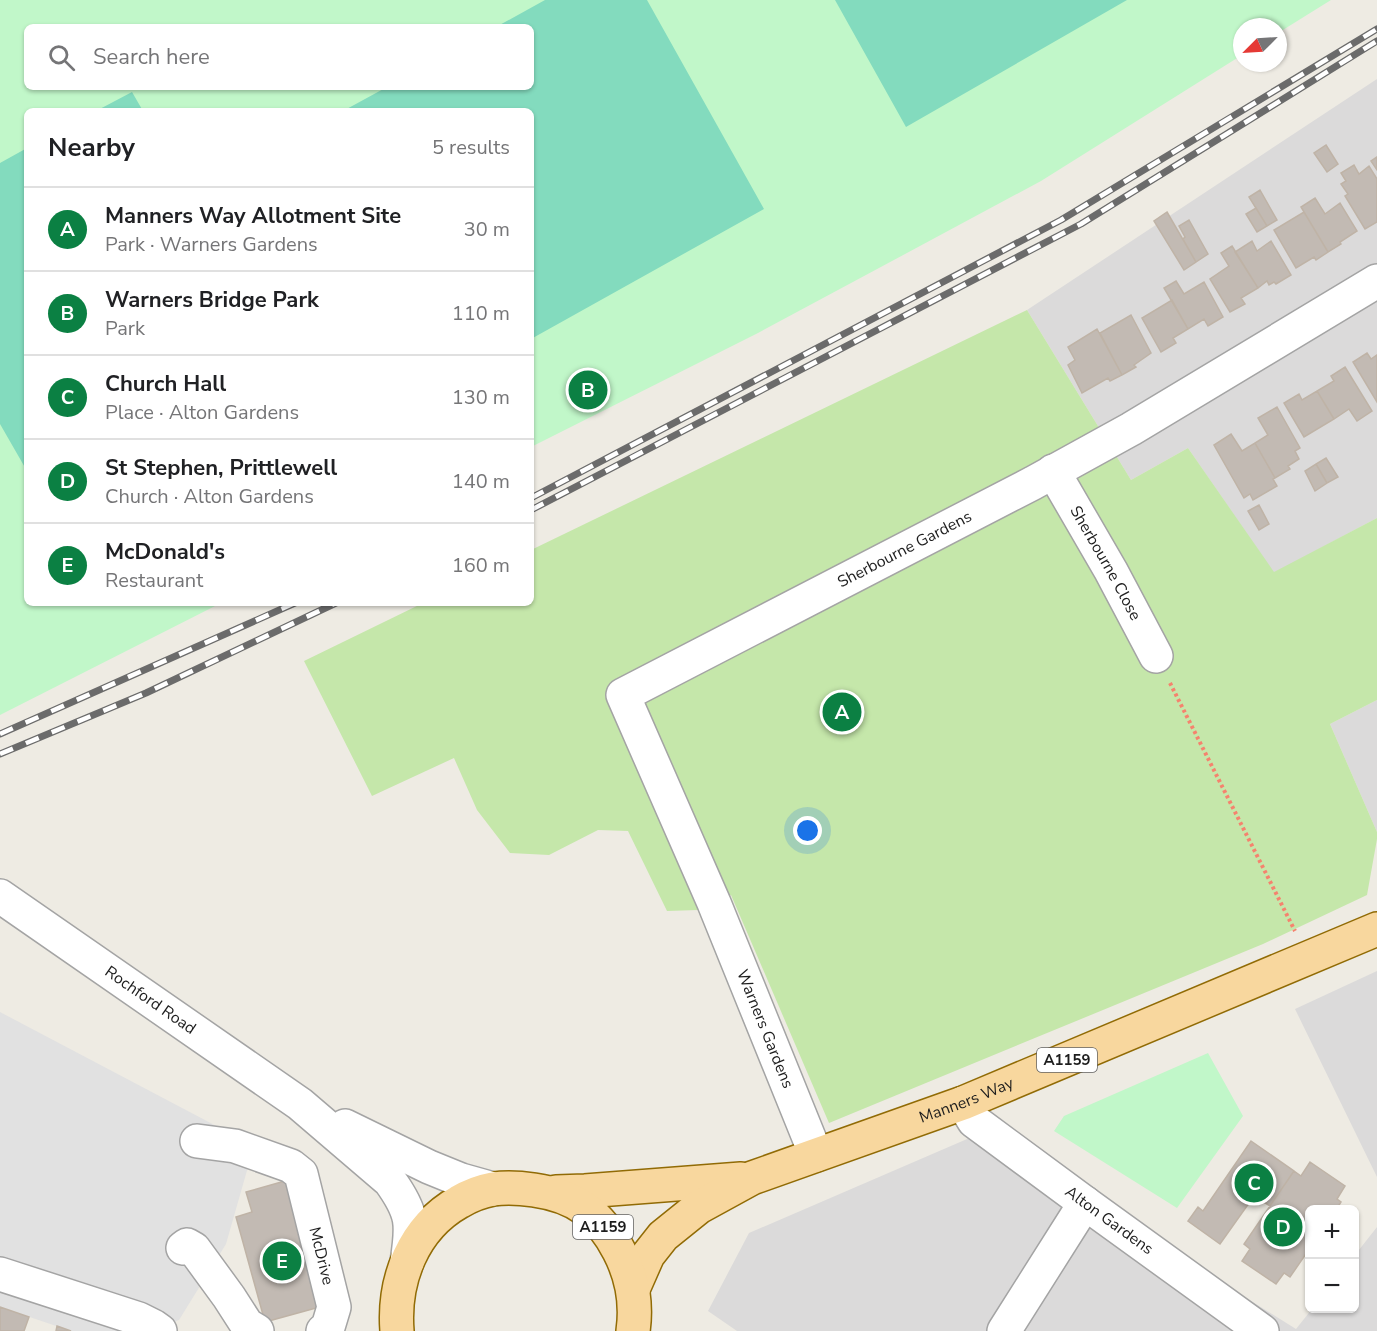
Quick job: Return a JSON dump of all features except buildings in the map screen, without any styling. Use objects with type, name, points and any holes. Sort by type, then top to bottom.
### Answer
[{"type":"main road","name":"Manners Way","points":[[635,1317],[648,1256],[663,1236],[699,1207],[752,1178],[963,1103],[1377,929]]},
{"type":"main road","name":"Manners Way","points":[[545,1192],[752,1178]]},
{"type":"main road","name":"A1159","points":[[395,1326],[398,1298],[407,1262],[424,1232],[437,1218],[465,1199],[493,1189],[519,1188],[569,1198],[589,1211],[612,1237],[624,1260],[635,1317]]},
{"type":"street","name":"Sherbourne Gardens","points":[[714,903],[623,695],[1033,483],[1131,429],[1377,281]]},
{"type":"street","name":"Sherbourne Close","points":[[1053,471],[1111,571],[1156,656]]},
{"type":"street","name":"Rochford Road","points":[[0,896],[300,1104],[390,1181],[400,1194],[410,1222],[411,1234],[407,1262]]},
{"type":"street","name":"Warners Gardens","points":[[714,903],[816,1155]]},
{"type":"street","name":"Alton Gardens","points":[[963,1103],[974,1121],[1262,1331]]},
{"type":"street","name":"Rochford Road","points":[[300,1104],[429,1167],[461,1180],[493,1189]]},
{"type":"street","name":"McDrive","points":[[203,1142],[235,1146],[297,1170],[303,1178],[334,1307],[328,1327],[323,1331]]},
{"type":"street","points":[[1005,1331],[1085,1203]]},
{"type":"street","points":[[183,1248],[187,1245],[194,1249],[247,1325],[257,1331]]},
{"type":"street","points":[[0,1274],[151,1327]]},
{"type":"path","points":[[1156,656],[1309,958]]},
{"type":"shaded area","points":[[1377,79],[1377,518],[1274,573],[1188,448],[1131,480],[1027,310]]},
{"type":"shaded area","points":[[1377,700],[1377,832],[1330,724]]},
{"type":"shaded area","points":[[1377,971],[1377,1177],[1295,1009]]},
{"type":"shaded area","points":[[0,1012],[222,1129],[248,1167],[226,1244],[179,1320],[151,1331],[71,1331],[0,1307]]},
{"type":"shaded area","points":[[981,1133],[1296,1329],[1309,1313],[1359,1313],[1359,1250],[1377,1227],[1377,1331],[737,1331],[708,1311],[749,1233]]},
{"type":"green space","points":[[0,0],[1331,0],[1287,27],[1287,18],[1233,18],[1233,61],[1041,181],[758,333],[534,445],[534,108],[24,108],[24,606],[215,606],[0,715]]},
{"type":"green space","points":[[545,0],[647,0],[764,209],[534,337],[534,108],[348,108],[382,90],[534,90],[534,24],[501,24]]},
{"type":"green space","points":[[835,0],[1127,0],[906,127]]},
{"type":"green space","points":[[132,92],[141,108],[102,108]]},
{"type":"green space","points":[[24,150],[24,466],[0,424],[0,163]]},
{"type":"green space","points":[[1027,310],[1131,480],[1188,448],[1274,572],[1377,518],[1377,700],[1330,724],[1377,832],[1367,895],[1263,944],[829,1123],[731,895],[698,910],[667,911],[628,831],[598,830],[549,855],[510,853],[477,810],[454,758],[372,796],[304,661],[417,606],[534,606],[534,549]]},
{"type":"green space","points":[[1208,1053],[1243,1116],[1177,1208],[1054,1131],[1064,1116]]},
{"type":"railway","points":[[534,496],[1061,220],[1377,29]]},
{"type":"railway","points":[[534,508],[1081,224],[1377,41]]},
{"type":"railway","points":[[0,734],[288,606]]},
{"type":"railway","points":[[0,754],[146,693],[330,606]]},
{"type":"place","name":"Warners Bridge Park","points":[[588,390]]},
{"type":"place","name":"Manners Way Allotment Site","points":[[842,712]]},
{"type":"place","name":"Church Hall","points":[[1254,1183]]},
{"type":"place","name":"St Stephen, Prittlewell","points":[[1283,1227]]},
{"type":"place","name":"McDonald's","points":[[282,1261]]}]
